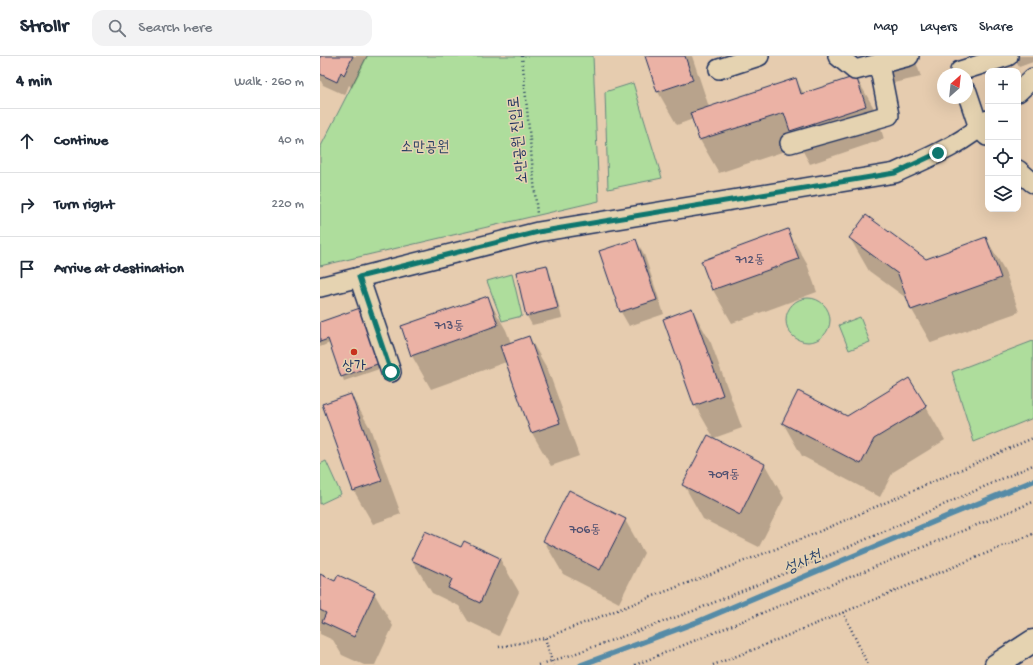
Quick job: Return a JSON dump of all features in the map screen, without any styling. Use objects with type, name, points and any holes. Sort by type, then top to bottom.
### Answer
[{"type":"highway","points":[[996,665],[1033,641]]},
{"type":"highway","points":[[996,665],[1033,645]]},
{"type":"street","points":[[719,69],[759,56]]},
{"type":"street","points":[[838,56],[855,70],[909,56]]},
{"type":"street","points":[[959,67],[966,69],[1008,56]]},
{"type":"street","points":[[790,144],[889,115],[879,64]]},
{"type":"street","points":[[1021,89],[1033,78]]},
{"type":"street","points":[[320,287],[538,232],[895,173],[938,153],[985,128],[973,104]]},
{"type":"street","points":[[1021,173],[1033,183]]},
{"type":"street","points":[[359,277],[391,372]]},
{"type":"path","name":"소만공원 진입로","points":[[522,56],[537,216]]},
{"type":"path","points":[[499,647],[545,638],[809,536],[1033,438]]},
{"type":"path","points":[[538,665],[568,656],[693,611],[842,550],[1033,465]]},
{"type":"path","points":[[634,665],[1033,502]]},
{"type":"path","points":[[713,665],[1033,534]]},
{"type":"path","points":[[843,612],[868,665]]},
{"type":"path","points":[[545,638],[553,665]]},
{"type":"green space","name":"소만공원","points":[[367,56],[593,56],[599,201],[320,266],[320,148]]},
{"type":"green space","points":[[633,83],[662,178],[608,189],[605,92]]},
{"type":"green space","points":[[512,274],[522,316],[502,321],[487,281]]},
{"type":"green space","points":[[808,298],[820,302],[826,308],[830,320],[826,332],[820,338],[808,342],[796,338],[790,332],[786,320],[790,308],[796,302]]},
{"type":"green space","points":[[860,317],[870,342],[849,350],[839,325]]},
{"type":"green space","points":[[1033,341],[1033,418],[974,442],[952,372]]},
{"type":"green space","points":[[326,461],[341,494],[320,504],[320,464]]},
{"type":"building","points":[[320,56],[353,56],[344,75],[341,72],[337,82],[320,74]]},
{"type":"building","points":[[645,56],[685,56],[693,80],[657,92]]},
{"type":"building","points":[[856,76],[866,106],[790,131],[784,113],[699,140],[690,113],[796,78],[801,94]]},
{"type":"building","points":[[866,215],[926,259],[986,237],[1001,278],[911,310],[898,274],[849,238]]},
{"type":"building","points":[[788,229],[799,259],[712,290],[701,261]]},
{"type":"building","points":[[636,239],[657,300],[620,312],[599,251]]},
{"type":"building","points":[[547,265],[558,308],[526,316],[516,272]]},
{"type":"building","points":[[488,296],[498,325],[411,356],[401,326]]},
{"type":"building","name":"상가","points":[[360,308],[380,363],[341,377],[328,339],[320,342],[320,322]]},
{"type":"building","points":[[692,308],[723,395],[694,406],[663,319]]},
{"type":"building","points":[[529,336],[560,423],[531,433],[500,346]]},
{"type":"building","points":[[909,378],[927,407],[874,439],[861,464],[782,423],[798,391],[847,416]]},
{"type":"building","points":[[351,394],[382,481],[353,491],[322,404]]},
{"type":"building","points":[[708,435],[765,464],[740,515],[682,485]]},
{"type":"building","points":[[569,490],[626,519],[600,570],[543,541]]},
{"type":"building","points":[[425,531],[461,547],[464,541],[500,558],[480,603],[448,588],[452,579],[411,560]]},
{"type":"building","points":[[320,574],[335,581],[338,575],[375,592],[354,637],[322,622],[326,613],[320,610]]},
{"type":"waterway","name":"성사천","points":[[581,665],[697,622],[1033,481]]},
{"type":"place","name":"상가","points":[[354,352]]},
{"type":"route","points":[[391,372],[359,277],[538,232],[895,173],[938,153]]}]
